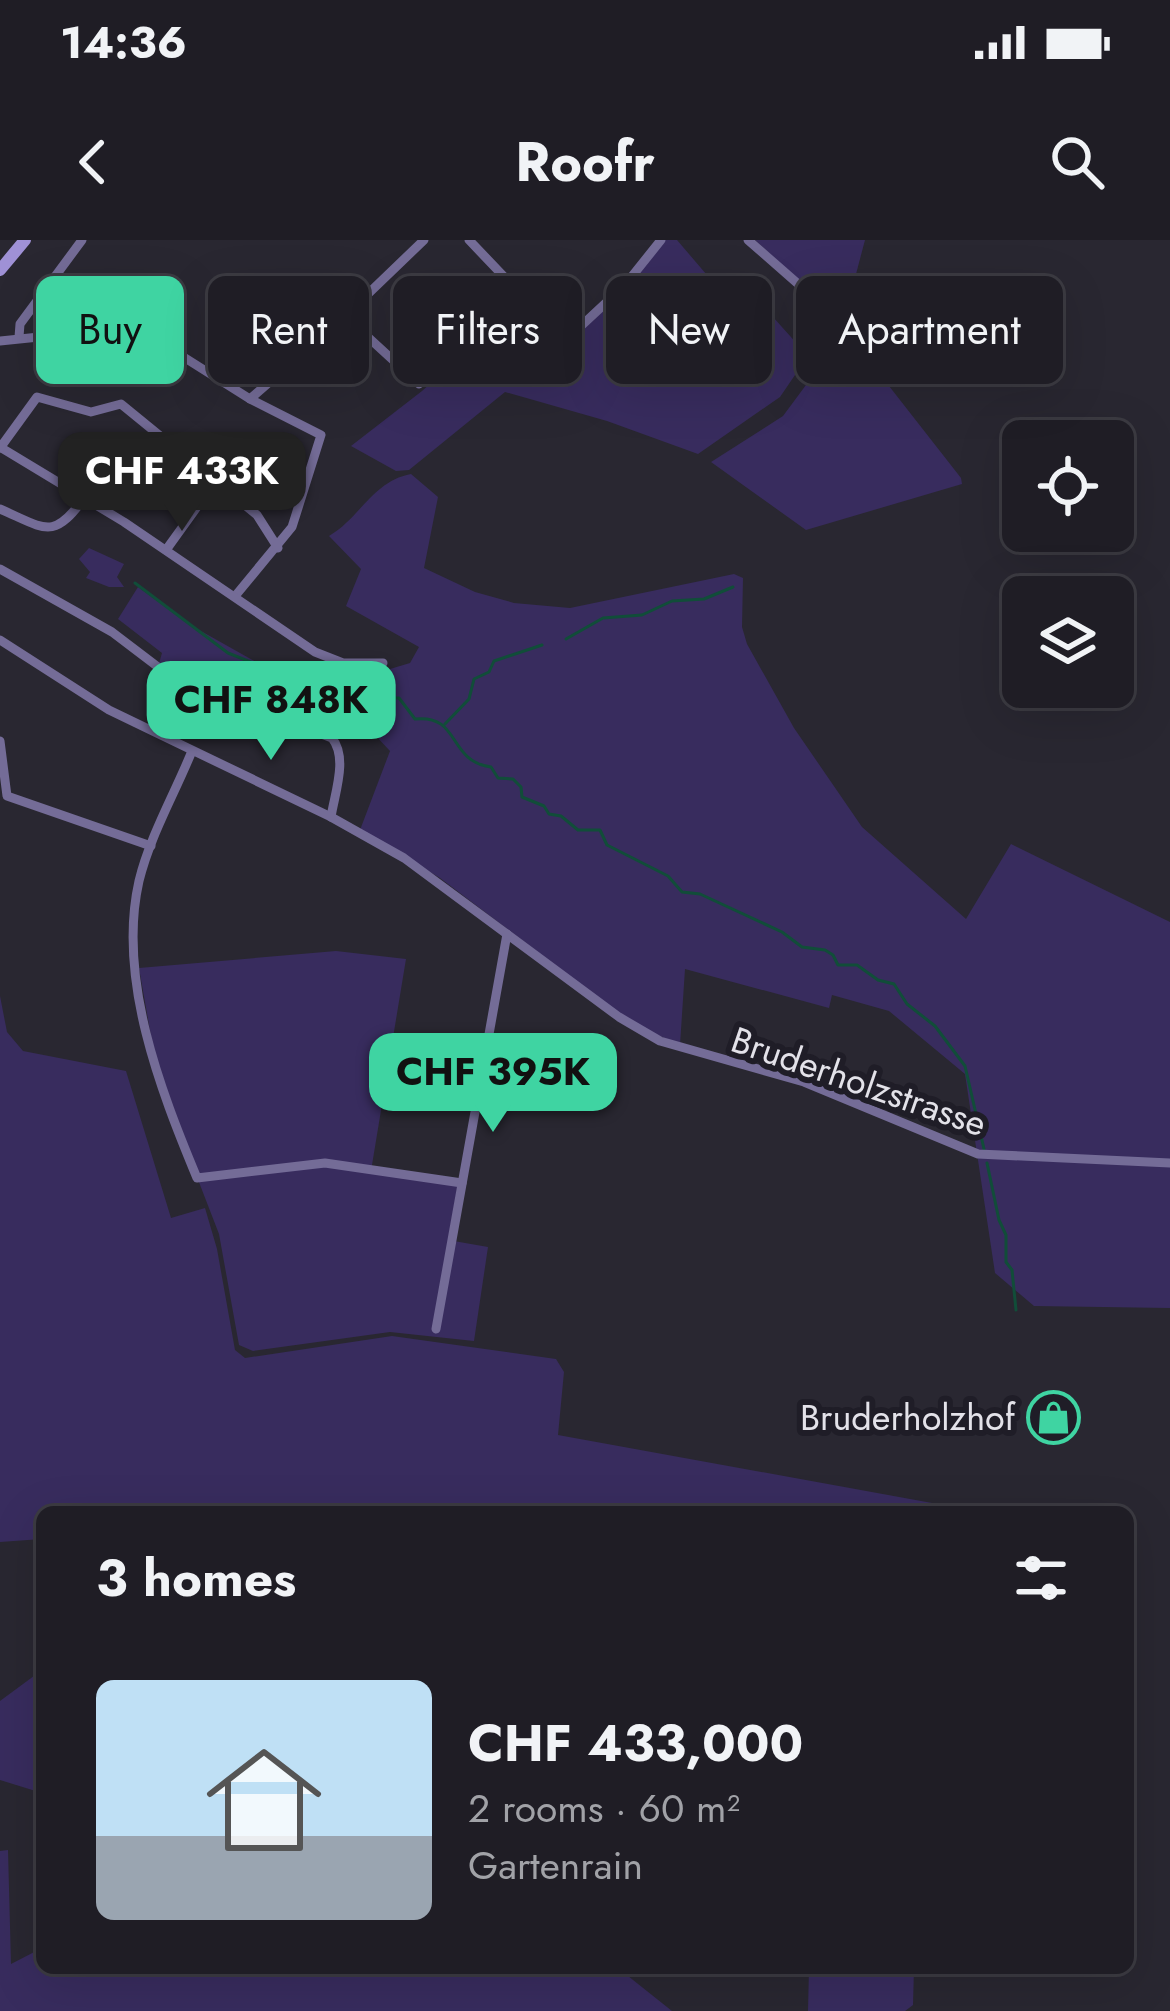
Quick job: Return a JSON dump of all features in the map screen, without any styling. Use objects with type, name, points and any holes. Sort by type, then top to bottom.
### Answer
[{"type":"main road","points":[[0,270],[26,240]]},
{"type":"street","points":[[19,337],[20,324],[82,240]]},
{"type":"street","points":[[369,293],[424,240]]},
{"type":"street","points":[[469,240],[503,276]]},
{"type":"street","points":[[582,325],[625,285],[661,240]]},
{"type":"street","points":[[748,240],[796,286]]},
{"type":"street","points":[[0,341],[136,327],[250,399],[321,435],[292,526],[236,595]]},
{"type":"street","points":[[369,338],[393,359]]},
{"type":"street","points":[[250,399],[267,384]]},
{"type":"street","points":[[278,548],[257,514],[121,404],[92,412],[38,397],[0,447],[236,595],[315,652],[344,663],[383,663]]},
{"type":"street","points":[[166,550],[215,482]]},
{"type":"street","points":[[0,508],[54,528],[65,524],[85,497]]},
{"type":"street","points":[[0,569],[112,632],[158,667],[195,686],[332,738],[340,758],[331,817]]},
{"type":"street","name":"Bruderholzstrasse","points":[[0,640],[109,710],[331,817],[430,874],[619,1017],[660,1041],[804,1082],[978,1154],[1170,1162]]},
{"type":"street","points":[[0,741],[7,796],[151,846]]},
{"type":"street","points":[[192,751],[140,880],[132,945],[155,1075],[197,1178],[326,1163],[462,1183]]},
{"type":"street","points":[[436,1329],[507,934]]},
{"type":"shaded area","points":[[665,240],[677,240],[708,276],[634,276]]},
{"type":"shaded area","points":[[755,240],[865,240],[856,276],[796,278]]},
{"type":"shaded area","points":[[606,307],[606,384],[772,384],[772,316],[796,343],[796,374],[780,397],[698,454],[505,392],[409,470],[396,471],[351,446],[430,384],[582,384],[582,327]]},
{"type":"shaded area","points":[[807,384],[887,384],[962,484],[806,530],[711,462],[783,416]]},
{"type":"shaded area","points":[[411,474],[438,497],[424,568],[475,592],[514,603],[570,608],[734,574],[743,578],[742,627],[747,644],[794,728],[862,827],[966,919],[1011,844],[1170,922],[1170,1308],[1034,1306],[995,1273],[965,1074],[889,1011],[832,995],[829,1008],[685,969],[680,1045],[633,1024],[440,878],[360,830],[390,751],[374,734],[272,709],[272,694],[233,678],[219,696],[158,667],[162,653],[118,619],[138,587],[192,626],[327,702],[350,681],[410,663],[419,647],[346,606],[361,569],[329,536],[387,484]]},
{"type":"shaded area","points":[[89,548],[124,564],[117,577],[124,587],[86,578],[90,572],[79,559]]},
{"type":"shaded area","points":[[336,951],[406,959],[371,1171],[458,1184],[448,1240],[488,1247],[474,1341],[390,1332],[253,1351],[239,1345],[219,1234],[158,1076],[139,968]]},
{"type":"shaded area","points":[[0,996],[7,1032],[23,1051],[126,1071],[171,1218],[205,1208],[235,1350],[245,1358],[392,1336],[556,1359],[564,1372],[558,1435],[948,1506],[36,1506],[36,1539],[0,1542]]},
{"type":"shaded area","points":[[36,1674],[36,1791],[0,1780],[0,1701]]},
{"type":"shaded area","points":[[8,1850],[11,1964],[36,1951],[36,1974],[626,1974],[672,2011],[0,2011],[0,1851]]},
{"type":"shaded area","points":[[809,1974],[914,1974],[913,2005],[905,2011],[808,2011]]},
{"type":"waterway","points":[[135,583],[228,653],[271,670],[305,704],[329,704],[367,692],[378,698],[399,698],[415,719],[430,719],[448,730],[467,756],[491,767],[498,778],[513,779],[522,797],[578,830],[600,830],[607,845],[668,876],[682,892],[700,894],[782,932],[802,947],[825,950],[838,965],[857,965],[878,980],[894,984],[965,1066],[984,1149]]},
{"type":"waterway","points":[[566,639],[603,618],[642,615],[672,601],[704,599],[733,587]]},
{"type":"waterway","points":[[445,724],[469,699],[474,679],[489,672],[494,661],[542,645]]},
{"type":"waterway","points":[[987,1163],[1006,1235],[1016,1310]]},
{"type":"place","name":"Bruderholzhof","points":[[1054,1417]]}]
